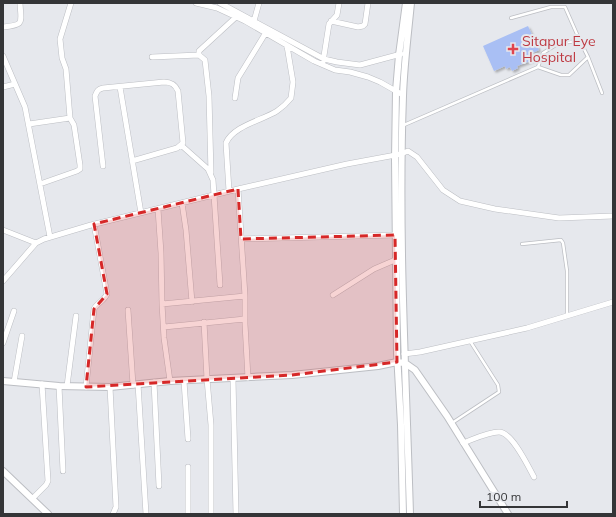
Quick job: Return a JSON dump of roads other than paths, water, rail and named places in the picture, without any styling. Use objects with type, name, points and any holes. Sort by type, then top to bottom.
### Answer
[{"type":"street","points":[[3,27],[20,24],[20,3]]},
{"type":"street","points":[[40,184],[80,169],[74,125],[70,118],[66,69],[62,58],[60,39],[71,3]]},
{"type":"street","points":[[196,3],[217,8],[236,17],[323,65],[335,70],[368,77],[403,95]]},
{"type":"street","points":[[220,3],[324,59],[360,65],[402,54]]},
{"type":"street","points":[[254,21],[259,3]]},
{"type":"street","points":[[323,65],[331,21],[337,14],[339,3]]},
{"type":"street","points":[[331,21],[358,27],[364,26],[368,3]]},
{"type":"street","points":[[403,514],[401,425],[397,362],[395,235],[398,155],[402,126],[402,54],[406,3]]},
{"type":"street","points":[[410,514],[396,91],[411,3]]},
{"type":"street","points":[[199,55],[200,49],[236,17]]},
{"type":"street","points":[[235,98],[238,78],[265,34]]},
{"type":"street","points":[[229,191],[227,139],[238,130],[277,111],[291,98],[293,82],[287,46]]},
{"type":"street","points":[[152,58],[199,55],[205,60],[209,96],[211,173],[213,180],[220,285]]},
{"type":"street","points":[[3,56],[22,98],[29,124],[50,237]]},
{"type":"street","points":[[103,166],[95,96],[96,92],[99,89],[168,82],[172,83],[176,86],[178,91],[184,140],[177,148],[132,161]]},
{"type":"street","points":[[3,87],[15,84]]},
{"type":"street","points":[[120,87],[140,213]]},
{"type":"street","points":[[29,124],[70,118]]},
{"type":"street","points":[[181,145],[211,173]]},
{"type":"street","points":[[3,281],[36,243],[50,237],[94,224],[229,191],[398,155],[408,150],[414,153],[439,186],[460,202],[559,218],[613,216]]},
{"type":"street","points":[[238,189],[242,239],[248,378]]},
{"type":"street","points":[[182,203],[186,230],[192,302]]},
{"type":"street","points":[[158,209],[162,304],[170,381]]},
{"type":"street","points":[[86,387],[94,309],[95,306],[103,300],[107,294],[94,224]]},
{"type":"street","points":[[3,230],[36,243]]},
{"type":"street","points":[[242,239],[395,235]]},
{"type":"street","points":[[334,295],[374,269],[395,260]]},
{"type":"street","points":[[162,304],[245,296]]},
{"type":"street","points":[[404,354],[420,352],[527,328],[613,302]]},
{"type":"street","points":[[128,310],[146,514]]},
{"type":"street","points":[[3,343],[14,312]]},
{"type":"street","points":[[67,386],[76,316]]},
{"type":"street","points":[[164,327],[245,319]]},
{"type":"street","points":[[204,322],[207,379],[212,425],[211,514]]},
{"type":"street","points":[[14,382],[22,336]]},
{"type":"street","points":[[3,381],[59,386],[110,387],[154,382],[292,375],[378,366],[397,362],[405,363],[415,370],[451,423],[508,514]]},
{"type":"street","points":[[233,379],[236,514]]},
{"type":"street","points":[[184,381],[188,439]]},
{"type":"street","points":[[154,382],[160,486]]},
{"type":"street","points":[[32,499],[46,485],[48,478],[42,384]]},
{"type":"street","points":[[59,386],[63,471]]},
{"type":"street","points":[[110,387],[116,507],[113,514]]},
{"type":"street","points":[[463,443],[493,433],[500,432],[506,434],[512,440],[534,477]]},
{"type":"street","points":[[188,467],[188,514]]},
{"type":"street","points":[[3,471],[48,514]]},
{"type":"lane","points":[[511,18],[551,7],[565,7],[588,57],[602,93]]},
{"type":"lane","points":[[538,67],[542,53],[559,43],[580,41]]},
{"type":"lane","points":[[402,126],[538,67],[561,75],[569,75],[588,57]]},
{"type":"lane","points":[[522,244],[561,240],[563,243],[567,271],[568,315]]},
{"type":"lane","points":[[451,423],[499,392],[498,384],[470,341]]},
{"type":"place","name":"Sitapur Eye Hospital","points":[[513,49]]}]
